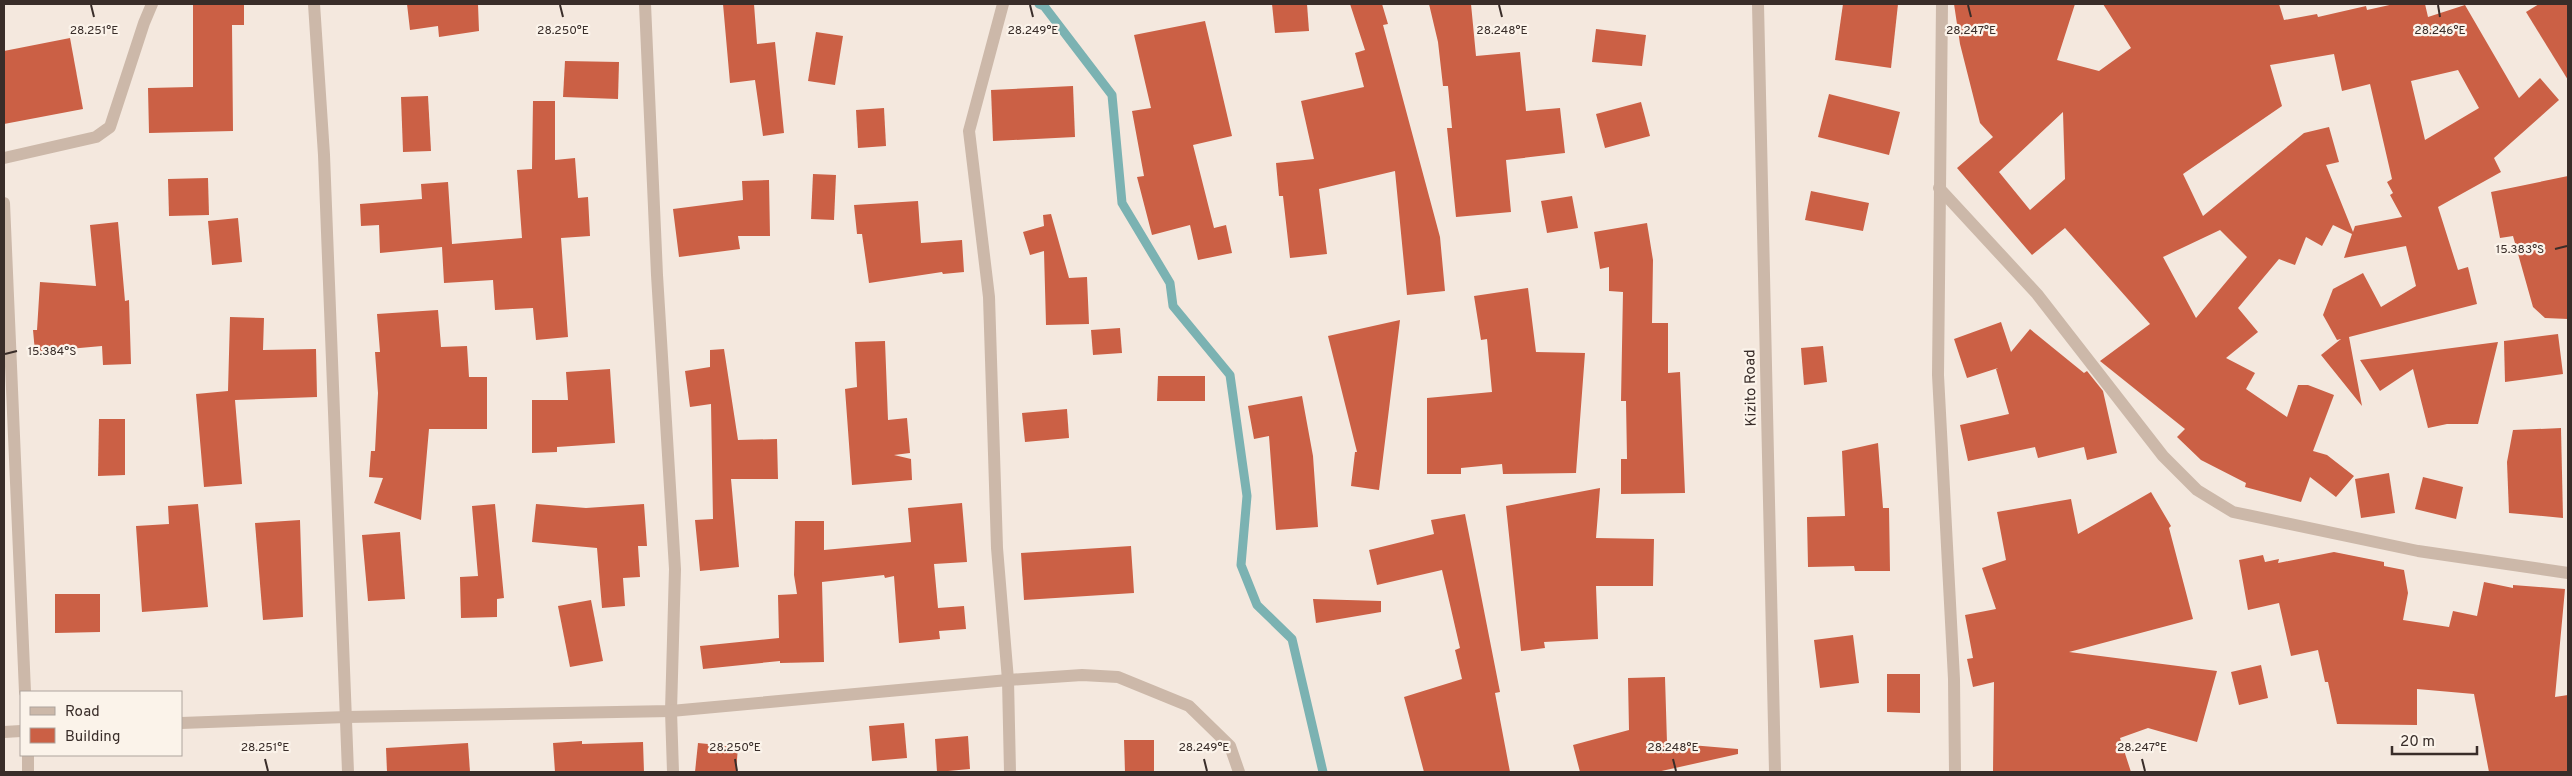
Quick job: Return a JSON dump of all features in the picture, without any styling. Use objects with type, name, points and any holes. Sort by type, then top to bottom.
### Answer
[{"type":"street","points":[[4,158],[96,137],[110,127],[152,4]]},
{"type":"street","points":[[314,4],[324,155],[348,772]]},
{"type":"street","points":[[645,4],[657,275],[675,569],[671,711],[673,772]]},
{"type":"street","points":[[1003,4],[969,131],[989,297],[997,548],[1008,680],[1010,772]]},
{"type":"street","name":"Kizito Road","points":[[1758,4],[1775,772]]},
{"type":"street","points":[[1942,4],[1938,375],[1954,679],[1955,772]]},
{"type":"street","points":[[1939,188],[2037,294],[2163,456],[2197,490],[2233,512],[2418,551],[2568,573]]},
{"type":"street","points":[[4,203],[25,691]]},
{"type":"street","points":[[182,723],[347,717],[671,711],[1082,675],[1118,677],[1189,706],[1230,746],[1239,772]]},
{"type":"street","points":[[4,732],[20,731]]},
{"type":"street","points":[[28,756],[28,772]]},
{"type":"building","points":[[193,4],[244,4],[244,25],[232,25],[233,131],[149,133],[148,88],[193,87]]},
{"type":"building","points":[[407,4],[478,4],[479,31],[439,37],[438,26],[410,30]]},
{"type":"building","points":[[723,4],[754,4],[757,44],[775,42],[784,133],[763,136],[755,80],[730,83]]},
{"type":"building","points":[[1272,4],[1307,4],[1309,31],[1275,33]]},
{"type":"building","points":[[1350,4],[1382,4],[1388,24],[1383,25],[1440,237],[1445,291],[1407,295],[1395,171],[1319,189],[1327,254],[1290,258],[1283,196],[1279,196],[1276,163],[1314,159],[1301,101],[1364,87],[1355,53],[1365,50]]},
{"type":"building","points":[[1429,4],[1471,4],[1476,56],[1520,52],[1526,111],[1560,108],[1565,153],[1506,160],[1511,212],[1456,217],[1447,128],[1452,128],[1448,86],[1443,86],[1438,42]]},
{"type":"building","points":[[1843,4],[1898,4],[1891,68],[1835,60]]},
{"type":"building","points":[[1954,4],[2075,4],[2057,60],[2099,71],[2131,48],[2103,4],[2279,4],[2284,20],[2317,14],[2318,17],[2366,6],[2367,10],[2394,4],[2425,4],[2428,17],[2465,5],[2519,98],[2540,78],[2559,100],[2494,158],[2501,172],[2438,207],[2458,270],[2468,267],[2477,304],[2349,337],[2362,406],[2321,355],[2341,339],[2337,340],[2323,315],[2333,289],[2363,273],[2381,307],[2416,286],[2406,246],[2344,258],[2352,234],[2333,225],[2322,246],[2306,237],[2295,265],[2279,259],[2238,308],[2258,332],[2226,358],[2255,373],[2246,389],[2287,417],[2298,385],[2308,385],[2334,395],[2313,451],[2327,455],[2354,476],[2336,497],[2310,477],[2301,502],[2245,487],[2246,483],[2201,460],[2177,437],[2185,429],[2100,361],[2150,324],[2065,228],[2032,255],[1957,168],[1993,137],[1980,123],[1960,44]],"holes":[[[2334,54],[2342,91],[2370,84],[2392,179],[2387,182],[2393,193],[2390,195],[2402,217],[2355,226],[2353,232],[2326,165],[2339,162],[2329,127],[2304,133],[2203,216],[2183,174],[2282,106],[2270,65]],[[2458,70],[2479,108],[2425,140],[2411,81]],[[2063,112],[2065,179],[2030,210],[1999,172]],[[2220,230],[2247,257],[2196,318],[2163,257]]]},
{"type":"building","points":[[2539,4],[2568,4],[2568,80],[2526,12]]},
{"type":"building","points":[[1205,21],[1232,136],[1193,145],[1214,228],[1226,225],[1232,253],[1198,260],[1190,225],[1152,235],[1137,177],[1144,176],[1132,111],[1151,108],[1134,35]]},
{"type":"building","points":[[1596,29],[1646,35],[1642,66],[1592,62]]},
{"type":"building","points":[[816,32],[843,36],[835,85],[808,81]]},
{"type":"building","points":[[70,38],[83,109],[4,124],[4,51]]},
{"type":"building","points":[[565,61],[619,62],[618,99],[563,97]]},
{"type":"building","points":[[1073,86],[1075,137],[993,141],[991,90]]},
{"type":"building","points":[[1829,94],[1900,112],[1889,155],[1818,137]]},
{"type":"building","points":[[428,96],[431,151],[403,152],[401,97]]},
{"type":"building","points":[[533,101],[555,101],[555,160],[575,158],[578,198],[588,197],[590,236],[561,238],[568,337],[536,340],[533,308],[495,310],[493,280],[444,283],[442,247],[380,253],[379,225],[361,226],[360,204],[422,199],[421,184],[448,182],[452,244],[522,238],[517,170],[532,169]]},
{"type":"building","points":[[1641,102],[1650,136],[1605,148],[1596,114]]},
{"type":"building","points":[[884,108],[886,146],[858,148],[856,110]]},
{"type":"building","points":[[813,174],[836,175],[834,220],[811,219]]},
{"type":"building","points":[[2568,176],[2568,319],[2545,318],[2533,307],[2513,236],[2500,238],[2491,192]]},
{"type":"building","points":[[208,178],[209,215],[169,216],[168,179]]},
{"type":"building","points":[[769,180],[770,236],[738,236],[740,249],[679,257],[673,209],[743,200],[742,181]]},
{"type":"building","points":[[1811,191],[1869,203],[1863,231],[1805,220]]},
{"type":"building","points":[[1572,196],[1578,228],[1547,233],[1541,201]]},
{"type":"building","points":[[918,201],[921,243],[962,240],[964,272],[943,274],[942,272],[869,283],[862,234],[857,234],[854,205]]},
{"type":"building","points":[[1051,214],[1069,278],[1087,277],[1089,324],[1046,325],[1044,251],[1030,255],[1023,232],[1044,226],[1043,215]]},
{"type":"building","points":[[238,218],[242,262],[212,265],[208,221]]},
{"type":"building","points":[[118,222],[125,301],[129,300],[131,364],[103,365],[102,346],[35,352],[33,330],[37,330],[40,282],[96,286],[90,225]]},
{"type":"building","points":[[1647,223],[1653,260],[1652,323],[1668,323],[1668,373],[1680,372],[1685,493],[1621,494],[1621,459],[1627,459],[1626,401],[1621,401],[1623,292],[1609,291],[1609,267],[1600,269],[1594,232]]},
{"type":"building","points":[[1528,288],[1536,352],[1585,353],[1576,473],[1503,474],[1502,464],[1461,468],[1461,474],[1427,474],[1427,398],[1492,392],[1487,339],[1481,340],[1474,296]]},
{"type":"building","points":[[438,310],[441,347],[467,346],[469,377],[487,377],[487,429],[429,429],[421,520],[374,503],[383,478],[369,477],[371,451],[375,451],[378,393],[375,352],[380,352],[377,314]]},
{"type":"building","points":[[230,317],[264,318],[263,350],[316,349],[317,397],[235,400],[242,484],[204,487],[196,394],[228,391]]},
{"type":"building","points":[[1400,320],[1379,490],[1351,486],[1355,452],[1357,452],[1328,336]]},
{"type":"building","points":[[2001,322],[2011,352],[2030,329],[2084,373],[2087,371],[2103,391],[2117,453],[2087,460],[2084,447],[2038,458],[2035,447],[1968,461],[1960,425],[2009,414],[1996,369],[1998,368],[1967,378],[1954,339]]},
{"type":"building","points":[[1120,328],[1122,353],[1093,355],[1091,330]]},
{"type":"building","points":[[2558,334],[2563,374],[2505,382],[2504,341]]},
{"type":"building","points":[[885,341],[888,420],[907,418],[910,453],[894,455],[911,459],[912,480],[852,485],[845,389],[857,387],[855,342]]},
{"type":"building","points":[[2498,342],[2478,424],[2447,424],[2428,428],[2413,369],[2380,391],[2360,360]]},
{"type":"building","points":[[1823,346],[1827,382],[1804,385],[1801,348]]},
{"type":"building","points":[[724,349],[738,440],[777,439],[778,479],[731,479],[739,567],[700,571],[695,520],[713,519],[711,404],[690,407],[685,371],[710,367],[710,350]]},
{"type":"building","points":[[610,369],[615,443],[557,447],[557,452],[532,453],[532,400],[568,400],[566,372]]},
{"type":"building","points":[[1158,376],[1205,376],[1205,401],[1157,401]]},
{"type":"building","points":[[1302,396],[1313,456],[1318,527],[1276,530],[1269,436],[1254,439],[1248,406]]},
{"type":"building","points":[[1067,409],[1069,438],[1025,442],[1022,413]]},
{"type":"building","points":[[99,419],[125,419],[125,475],[98,476]]},
{"type":"building","points":[[2561,428],[2563,518],[2509,513],[2507,462],[2513,430]]},
{"type":"building","points":[[1878,443],[1883,508],[1889,508],[1890,571],[1855,571],[1854,566],[1808,567],[1807,517],[1845,516],[1842,451]]},
{"type":"building","points":[[2389,473],[2395,513],[2361,518],[2355,479]]},
{"type":"building","points":[[2423,477],[2463,487],[2456,519],[2415,509]]},
{"type":"building","points":[[1600,488],[1596,538],[1654,539],[1653,586],[1596,586],[1598,639],[1544,642],[1545,648],[1521,651],[1506,506]]},
{"type":"building","points":[[2151,492],[2171,526],[2169,528],[2193,619],[2069,652],[2217,671],[2197,742],[2148,728],[2120,738],[2131,772],[1993,772],[1994,682],[1973,687],[1967,659],[1973,658],[1965,615],[1996,609],[1982,568],[2006,560],[1997,512],[2071,499],[2078,534]]},
{"type":"building","points":[[962,503],[967,562],[934,564],[938,608],[964,606],[966,629],[939,631],[940,639],[899,643],[894,576],[885,578],[884,575],[822,582],[824,662],[780,663],[780,661],[703,669],[700,646],[779,638],[778,595],[797,594],[794,575],[795,521],[824,521],[824,550],[911,542],[908,508]]},
{"type":"building","points":[[198,504],[208,607],[142,612],[136,526],[169,524],[168,506]]},
{"type":"building","points":[[495,504],[504,598],[497,599],[497,617],[461,618],[460,577],[478,576],[472,506]]},
{"type":"building","points":[[536,504],[586,508],[644,504],[647,546],[638,546],[640,577],[623,578],[625,606],[602,608],[597,548],[532,542]]},
{"type":"building","points":[[1465,514],[1500,692],[1495,693],[1510,772],[1424,772],[1404,697],[1462,679],[1455,650],[1460,648],[1442,570],[1377,585],[1369,550],[1434,534],[1431,520]]},
{"type":"building","points":[[300,520],[303,617],[263,620],[255,523]]},
{"type":"building","points":[[400,532],[405,599],[368,601],[362,535]]},
{"type":"building","points":[[1131,546],[1134,593],[1024,600],[1021,553]]},
{"type":"building","points":[[2334,552],[2384,562],[2384,566],[2404,570],[2408,593],[2403,620],[2449,627],[2453,611],[2477,616],[2484,582],[2513,588],[2513,585],[2565,589],[2555,697],[2568,695],[2568,772],[2489,772],[2474,694],[2417,689],[2417,725],[2337,724],[2328,682],[2325,682],[2318,650],[2291,656],[2279,603],[2248,610],[2239,560],[2263,555],[2265,562],[2279,559],[2278,563]]},
{"type":"building","points":[[55,594],[100,594],[100,632],[55,633]]},
{"type":"building","points":[[1313,599],[1381,601],[1381,612],[1316,623]]},
{"type":"building","points":[[591,600],[603,661],[570,667],[558,606]]},
{"type":"building","points":[[1853,635],[1859,683],[1820,688],[1814,640]]},
{"type":"building","points":[[2261,665],[2268,698],[2239,705],[2231,672]]},
{"type":"building","points":[[1887,674],[1920,674],[1920,713],[1887,712]]},
{"type":"building","points":[[1665,677],[1667,743],[1738,749],[1738,754],[1657,772],[1580,772],[1573,745],[1629,730],[1628,678]]},
{"type":"building","points":[[904,723],[907,758],[872,761],[869,726]]},
{"type":"building","points":[[968,736],[970,769],[937,772],[935,739]]},
{"type":"building","points":[[1124,740],[1154,740],[1154,772],[1125,772]]},
{"type":"building","points":[[582,741],[582,744],[643,742],[644,772],[555,772],[553,743]]},
{"type":"building","points":[[468,743],[470,772],[387,772],[386,748]]},
{"type":"building","points":[[698,743],[738,747],[736,772],[695,772]]},
{"type":"waterway","points":[[1039,4],[1044,6],[1112,95],[1122,203],[1170,283],[1173,306],[1230,375],[1247,496],[1241,565],[1257,605],[1292,639],[1323,772]]}]
